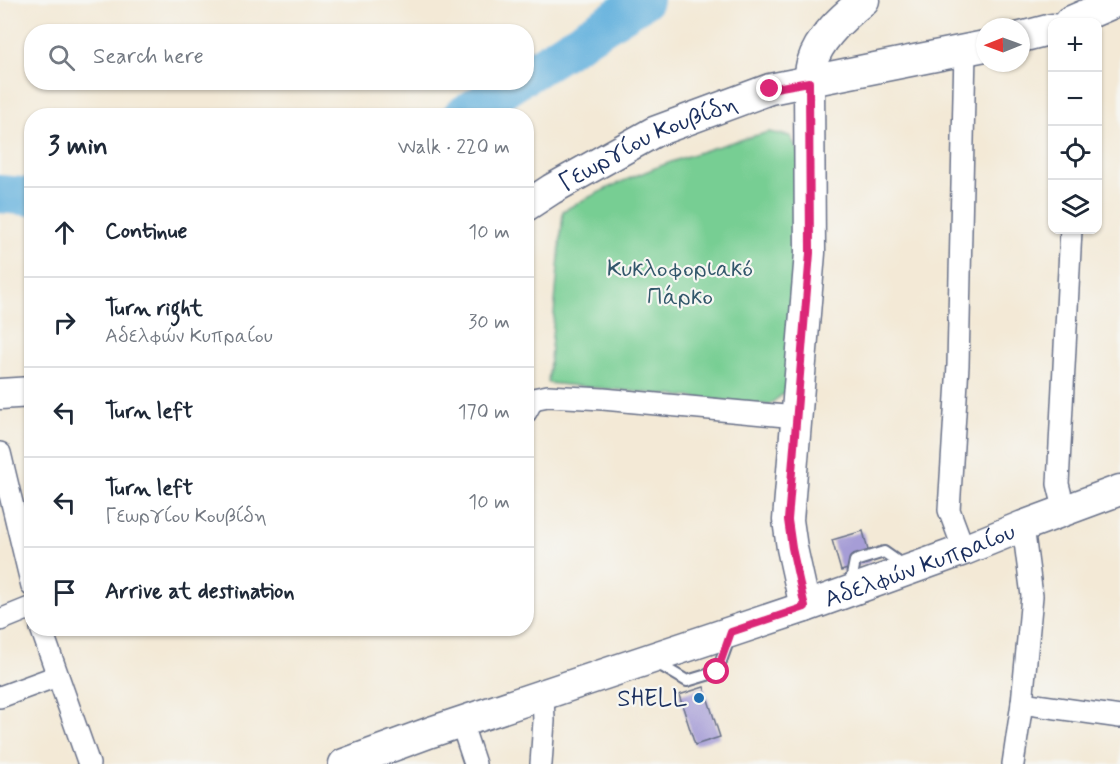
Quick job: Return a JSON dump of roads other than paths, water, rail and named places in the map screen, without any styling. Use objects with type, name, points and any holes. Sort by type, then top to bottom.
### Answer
[{"type":"street","points":[[805,607],[788,520],[810,253],[809,82],[812,62],[823,42],[850,11],[864,0]]},
{"type":"street","points":[[1075,18],[1120,0]]},
{"type":"street","points":[[1030,34],[1048,27]]},
{"type":"street","points":[[964,550],[949,510],[975,48]]},
{"type":"street","name":"Γεωργίου Κουβίδη","points":[[534,201],[654,132],[770,89],[975,48]]},
{"type":"street","points":[[1065,512],[1058,484],[1071,234]]},
{"type":"street","points":[[0,394],[24,392]]},
{"type":"street","points":[[534,399],[548,396],[603,399],[796,417]]},
{"type":"street","points":[[0,453],[24,553]]},
{"type":"street","name":"Αδελφών Κυπραίου","points":[[344,764],[543,694],[848,592],[1120,490]]},
{"type":"street","points":[[1013,764],[1022,703],[1032,596],[1023,526]]},
{"type":"street","points":[[0,620],[24,610]]},
{"type":"street","points":[[44,636],[89,764]]},
{"type":"street","points":[[0,697],[57,676]]},
{"type":"street","points":[[541,764],[543,694]]},
{"type":"street","points":[[1022,703],[1120,717]]},
{"type":"street","points":[[461,722],[476,764]]},
{"type":"waterway","points":[[534,70],[644,0]]},
{"type":"waterway","points":[[474,108],[502,90]]},
{"type":"waterway","points":[[0,194],[24,196]]},
{"type":"place","name":"SHELL","points":[[699,698]]},
{"type":"park label","name":"Κυκλοφοριακό Πάρκο","points":[[680,282]]}]
